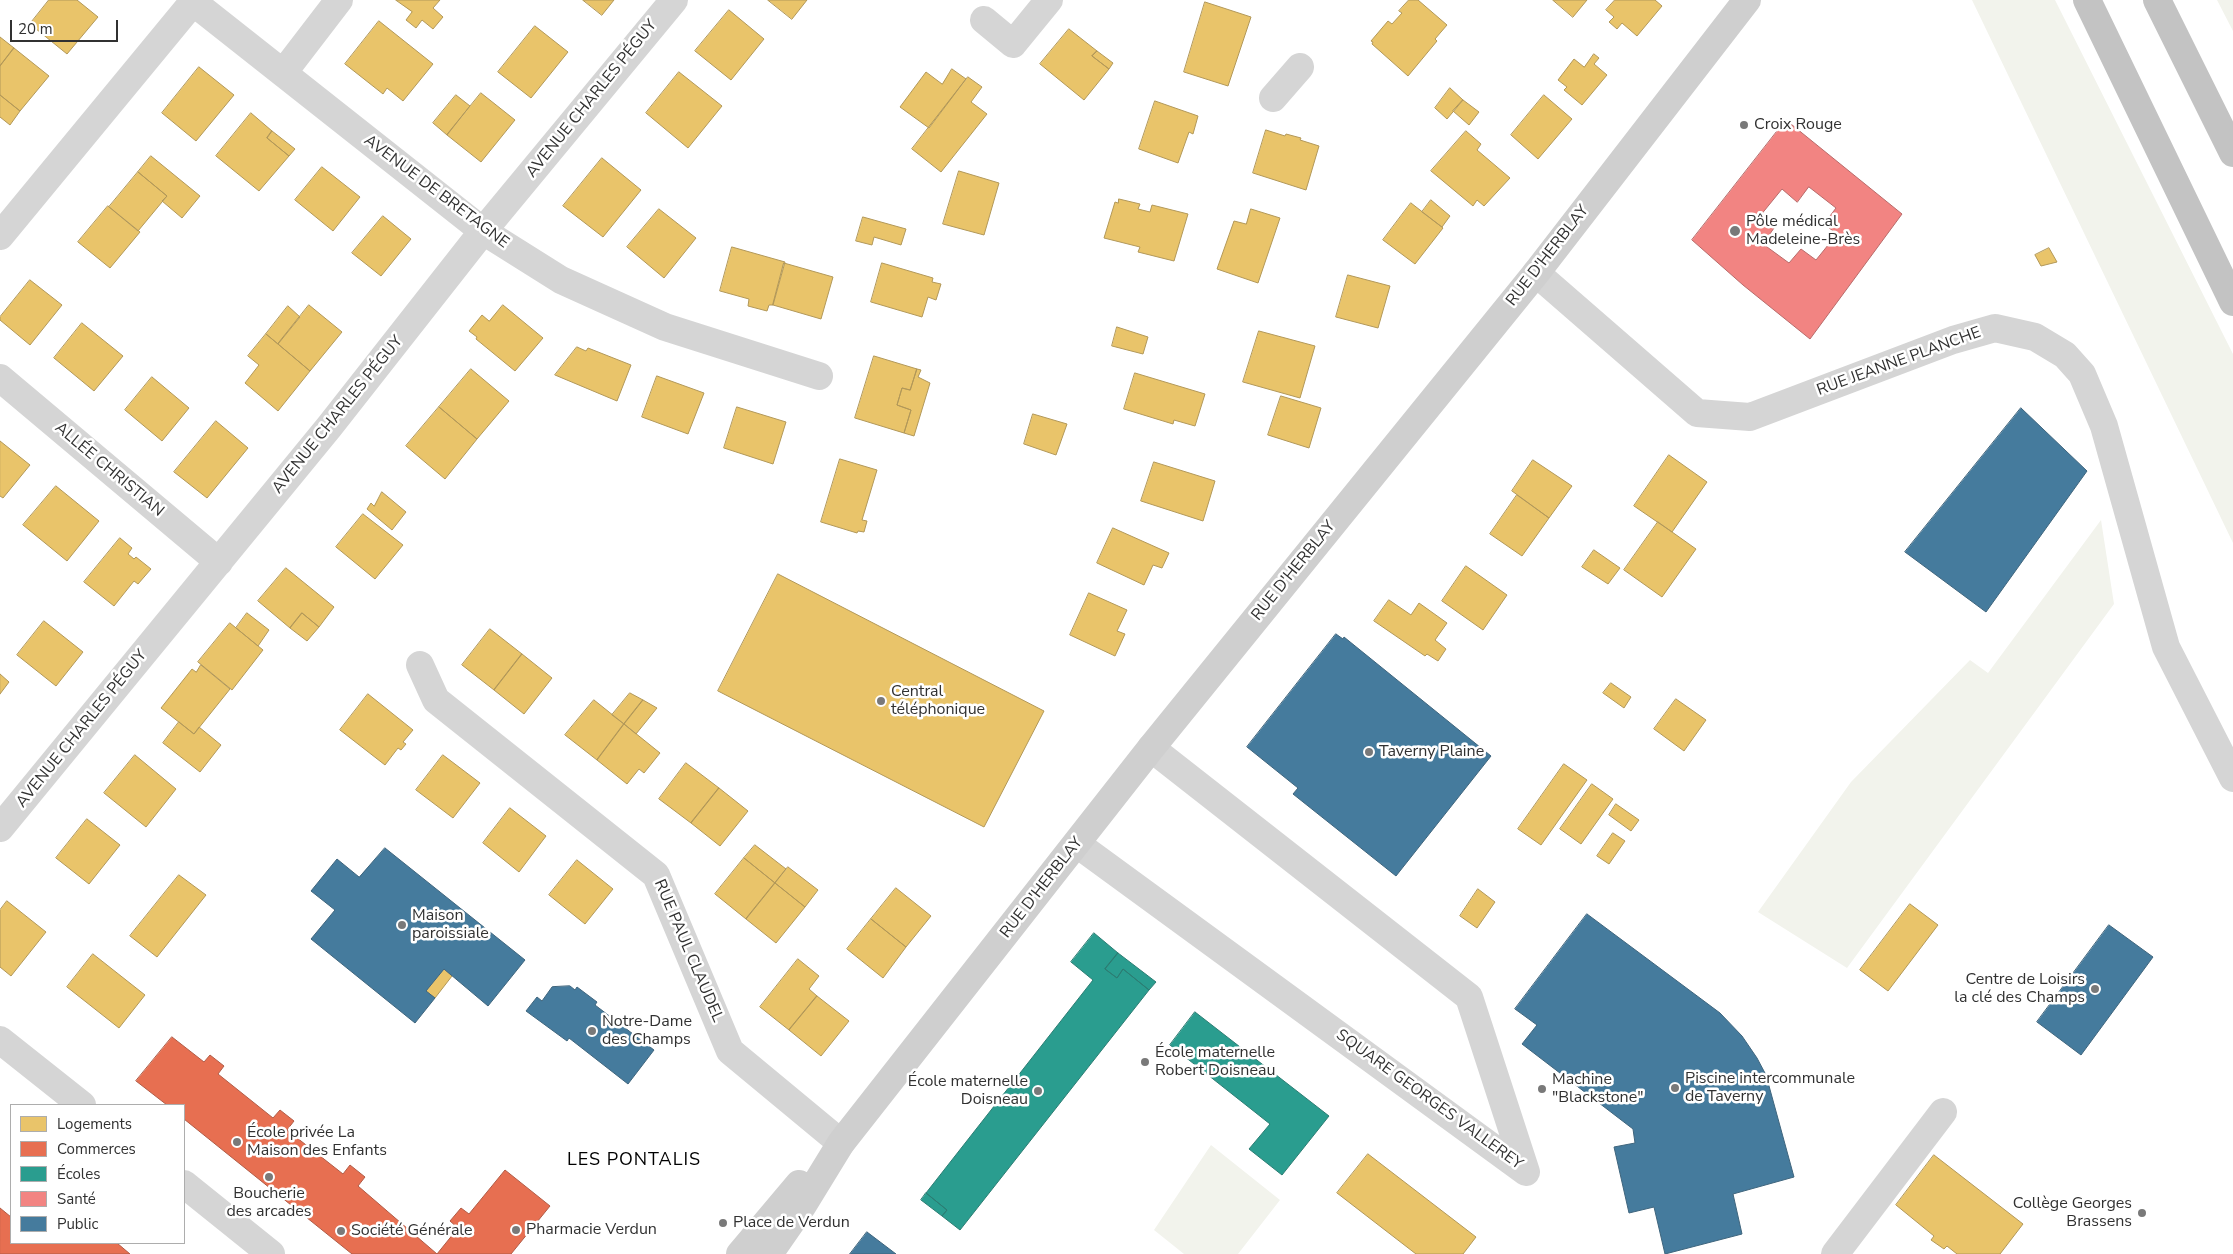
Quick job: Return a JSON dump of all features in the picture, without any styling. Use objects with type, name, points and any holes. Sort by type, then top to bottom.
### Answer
[{"type":"highway","points":[[2087,0],[2233,302]]},
{"type":"highway","points":[[2157,0],[2233,153]]},
{"type":"main road","name":"RUE D'HERBLAY","points":[[769,1254],[803,1205],[841,1143],[1151,748],[1536,273],[1747,0]]},
{"type":"main road","name":"RUE D'HERBLAY","points":[[740,1254],[790,1193],[841,1143]]},
{"type":"street","points":[[283,73],[339,0]]},
{"type":"street","name":"AVENUE CHARLES PÉGUY","points":[[0,828],[329,427],[483,231],[674,0]]},
{"type":"street","points":[[984,20],[1013,44],[1049,0]]},
{"type":"street","name":"AVENUE DE BRETAGNE","points":[[0,236],[193,2],[483,231],[561,280],[665,327],[819,376]]},
{"type":"street","points":[[1273,98],[1300,67]]},
{"type":"street","name":"RUE JEANNE PLANCHE","points":[[1536,273],[1697,412],[1750,417],[1953,340],[1995,328],[2035,337],[2065,355],[2082,374],[2104,426],[2166,647],[2233,778]]},
{"type":"street","name":"ALLÉE CHRISTIAN","points":[[0,378],[219,562]]},
{"type":"street","name":"RUE PAUL CLAUDEL","points":[[420,665],[436,700],[656,875],[730,1051],[841,1143]]},
{"type":"street","name":"SQUARE GEORGES VALLEREY","points":[[1077,844],[1526,1172],[1469,997],[1151,748]]},
{"type":"street","points":[[0,1040],[81,1104]]},
{"type":"street","points":[[1835,1254],[1944,1112]]},
{"type":"street","points":[[185,1185],[271,1254]]},
{"type":"shaded area","points":[[1972,0],[2055,0],[2233,354],[2233,543]]},
{"type":"shaded area","points":[[2217,0],[2233,0],[2233,31]]},
{"type":"shaded area","points":[[2101,520],[2114,604],[1847,968],[1758,912],[1851,782],[1970,660],[1988,673]]},
{"type":"shaded area","points":[[1211,1145],[1280,1200],[1238,1254],[1184,1254],[1154,1230]]},
{"type":"building: Logements","points":[[49,0],[77,0],[98,17],[67,54],[30,24]]},
{"type":"building: Logements","points":[[396,0],[440,0],[433,8],[443,17],[433,29],[422,20],[416,28],[406,20],[412,12]]},
{"type":"building: Logements","points":[[583,0],[614,0],[602,15]]},
{"type":"building: Logements","points":[[768,0],[807,0],[792,19]]},
{"type":"building: Logements","points":[[1409,0],[1418,0],[1447,25],[1435,39],[1437,41],[1408,76],[1371,41],[1388,21],[1392,24],[1402,13],[1399,11]]},
{"type":"building: Logements","points":[[1553,0],[1587,0],[1573,17]]},
{"type":"building: Logements","points":[[1615,0],[1655,0],[1662,6],[1637,36],[1622,23],[1617,29],[1609,22],[1614,17],[1606,10]]},
{"type":"building: Logements","points":[[1205,2],[1251,17],[1228,86],[1184,72]]},
{"type":"building: Logements","points":[[729,10],[764,39],[731,80],[695,51]]},
{"type":"building: Logements","points":[[379,21],[433,64],[403,101],[387,88],[383,94],[345,64]]},
{"type":"building: Logements","points":[[535,26],[568,52],[531,98],[498,72]]},
{"type":"building: Logements","points":[[1069,29],[1097,51],[1092,56],[1109,69],[1084,100],[1040,64]]},
{"type":"building: Logements","points":[[0,37],[14,48],[0,66]]},
{"type":"building: Logements","points":[[14,48],[49,76],[20,111],[0,95],[0,66]]},
{"type":"building: Logements","points":[[1097,51],[1113,63],[1109,69],[1092,56]]},
{"type":"building: Logements","points":[[1594,54],[1599,58],[1594,64],[1607,75],[1582,105],[1564,90],[1567,87],[1558,80],[1574,59],[1584,67]]},
{"type":"building: Logements","points":[[199,67],[234,95],[196,141],[162,113]]},
{"type":"building: Logements","points":[[952,69],[966,79],[929,128],[900,107],[926,72],[942,84]]},
{"type":"building: Logements","points":[[679,72],[722,106],[688,148],[646,113]]},
{"type":"building: Logements","points":[[968,77],[982,87],[971,102],[987,114],[941,172],[912,149]]},
{"type":"building: Logements","points":[[1450,88],[1463,100],[1447,119],[1435,108]]},
{"type":"building: Logements","points":[[481,93],[515,120],[481,162],[447,135]]},
{"type":"building: Logements","points":[[0,95],[20,111],[10,125],[0,117]]},
{"type":"building: Logements","points":[[456,95],[470,106],[447,135],[433,123]]},
{"type":"building: Logements","points":[[1544,95],[1572,119],[1538,159],[1511,135]]},
{"type":"building: Logements","points":[[1463,100],[1479,112],[1469,125],[1453,111]]},
{"type":"building: Logements","points":[[1155,101],[1198,116],[1193,134],[1189,132],[1178,163],[1139,149]]},
{"type":"building: Logements","points":[[251,113],[272,131],[267,138],[289,156],[259,191],[216,156]]},
{"type":"building: Logements","points":[[1266,130],[1285,136],[1286,134],[1301,138],[1300,140],[1319,146],[1306,190],[1253,173]]},
{"type":"building: Logements","points":[[272,131],[295,149],[289,156],[267,138]]},
{"type":"building: Logements","points":[[1466,131],[1481,144],[1477,150],[1510,178],[1484,206],[1477,200],[1473,206],[1431,171]]},
{"type":"building: Logements","points":[[151,156],[200,196],[182,218],[162,201],[167,196],[138,172]]},
{"type":"building: Logements","points":[[602,158],[641,190],[603,237],[563,206]]},
{"type":"building: Logements","points":[[322,167],[360,197],[333,231],[295,200]]},
{"type":"building: Logements","points":[[959,171],[999,183],[984,235],[943,224]]},
{"type":"building: Logements","points":[[138,172],[167,196],[138,231],[109,207]]},
{"type":"building: Logements","points":[[1119,199],[1140,204],[1138,209],[1150,212],[1152,205],[1188,214],[1174,261],[1138,252],[1140,247],[1104,238],[1115,202],[1118,203]]},
{"type":"building: Logements","points":[[1431,200],[1450,216],[1442,227],[1422,212]]},
{"type":"building: Logements","points":[[1411,203],[1443,228],[1415,264],[1383,240]]},
{"type":"building: Logements","points":[[108,206],[140,232],[110,268],[78,242]]},
{"type":"building: Logements","points":[[659,209],[696,238],[664,278],[627,247]]},
{"type":"building: Logements","points":[[1251,209],[1280,218],[1258,283],[1217,269],[1234,221],[1246,224]]},
{"type":"building: Logements","points":[[383,216],[411,239],[381,276],[352,253]]},
{"type":"building: Logements","points":[[863,217],[906,229],[901,245],[874,237],[872,245],[856,241]]},
{"type":"building: Logements","points":[[732,247],[785,262],[773,305],[769,305],[767,311],[748,306],[749,299],[720,291]]},
{"type":"building: Logements","points":[[2049,248],[2057,262],[2041,266],[2035,255]]},
{"type":"building: Logements","points":[[784,263],[833,277],[821,319],[773,305]]},
{"type":"building: Logements","points":[[882,263],[933,278],[932,282],[941,284],[936,300],[928,297],[922,317],[871,302]]},
{"type":"building: Logements","points":[[1348,275],[1390,286],[1378,328],[1336,317]]},
{"type":"building: Logements","points":[[30,280],[62,305],[30,345],[0,320],[0,317]]},
{"type":"building: Logements","points":[[309,305],[342,332],[310,371],[278,344]]},
{"type":"building: Logements","points":[[503,305],[543,338],[515,371],[469,331],[482,315],[489,321]]},
{"type":"building: Logements","points":[[288,306],[300,317],[278,344],[266,334]]},
{"type":"building: Logements","points":[[82,323],[123,356],[94,391],[54,358]]},
{"type":"building: Logements","points":[[1117,327],[1148,337],[1143,354],[1112,346]]},
{"type":"building: Logements","points":[[1259,331],[1315,346],[1300,398],[1243,382]]},
{"type":"building: Logements","points":[[266,334],[310,371],[278,411],[245,383],[259,365],[248,356]]},
{"type":"building: Logements","points":[[577,347],[586,351],[588,348],[631,365],[617,401],[555,375]]},
{"type":"building: Logements","points":[[874,356],[917,369],[910,390],[902,388],[897,405],[911,410],[904,433],[855,418]]},
{"type":"building: Logements","points":[[471,369],[509,401],[477,439],[439,407]]},
{"type":"building: Logements","points":[[917,369],[921,370],[918,377],[930,383],[914,436],[904,433],[911,410],[897,405],[902,388],[910,390]]},
{"type":"building: Logements","points":[[1135,373],[1205,394],[1195,426],[1174,420],[1173,424],[1124,409]]},
{"type":"building: Logements","points":[[657,376],[704,393],[688,434],[642,417]]},
{"type":"building: Logements","points":[[152,377],[189,408],[162,441],[125,410]]},
{"type":"building: Logements","points":[[1281,396],[1321,408],[1309,448],[1268,435]]},
{"type":"building: Logements","points":[[439,407],[477,439],[445,479],[406,446]]},
{"type":"building: Logements","points":[[737,407],[786,422],[773,464],[724,448]]},
{"type":"building: Logements","points":[[1033,414],[1067,424],[1056,455],[1024,444]]},
{"type":"building: Logements","points":[[216,421],[248,448],[207,498],[174,472]]},
{"type":"building: Logements","points":[[0,441],[30,465],[3,498],[0,496]]},
{"type":"building: Logements","points":[[1669,455],[1707,482],[1672,532],[1634,506]]},
{"type":"building: Logements","points":[[840,459],[877,470],[862,520],[867,521],[864,532],[858,531],[857,533],[821,522]]},
{"type":"building: Logements","points":[[1533,460],[1572,486],[1549,518],[1512,491]]},
{"type":"building: Logements","points":[[1154,462],[1215,481],[1203,521],[1141,501]]},
{"type":"building: Logements","points":[[56,486],[99,521],[67,561],[23,525]]},
{"type":"building: Logements","points":[[382,492],[406,512],[392,530],[367,509],[371,503],[374,506]]},
{"type":"building: Logements","points":[[1517,495],[1549,518],[1522,556],[1490,534]]},
{"type":"building: Logements","points":[[363,514],[403,545],[375,579],[336,547]]},
{"type":"building: Logements","points":[[1658,522],[1696,549],[1662,597],[1624,570]]},
{"type":"building: Logements","points":[[1113,528],[1169,553],[1162,568],[1153,565],[1144,585],[1097,563]]},
{"type":"building: Logements","points":[[120,538],[132,548],[128,554],[134,559],[136,557],[151,569],[138,584],[134,581],[114,606],[84,582]]},
{"type":"building: Logements","points":[[1594,550],[1620,568],[1608,584],[1582,567]]},
{"type":"building: Logements","points":[[1466,566],[1507,595],[1483,630],[1442,601]]},
{"type":"building: Logements","points":[[286,568],[334,607],[319,627],[302,613],[290,628],[258,601]]},
{"type":"building: Logements","name":"Central téléphonique","points":[[778,574],[1044,711],[984,827],[718,691]]},
{"type":"building: Logements","points":[[1089,593],[1127,610],[1117,631],[1125,634],[1115,656],[1070,635]]},
{"type":"building: Logements","points":[[1389,600],[1411,615],[1419,603],[1447,623],[1435,640],[1446,649],[1438,661],[1427,654],[1425,656],[1374,621]]},
{"type":"building: Logements","points":[[247,613],[269,630],[258,646],[236,628]]},
{"type":"building: Logements","points":[[302,613],[319,627],[307,641],[290,628]]},
{"type":"building: Logements","points":[[44,621],[83,652],[56,686],[17,655]]},
{"type":"building: Logements","points":[[230,623],[263,650],[232,690],[198,662]]},
{"type":"building: Logements","points":[[490,629],[522,654],[494,690],[462,665]]},
{"type":"building: Logements","points":[[522,654],[552,678],[524,714],[494,690]]},
{"type":"building: Logements","points":[[201,665],[230,689],[194,734],[161,708],[192,669],[196,672]]},
{"type":"building: Logements","points":[[0,674],[9,682],[0,694]]},
{"type":"building: Logements","points":[[1611,683],[1631,697],[1624,708],[1603,693]]},
{"type":"building: Logements","points":[[630,693],[643,700],[624,724],[612,715]]},
{"type":"building: Logements","points":[[368,694],[413,730],[403,742],[406,744],[401,750],[398,748],[385,765],[340,730]]},
{"type":"building: Logements","points":[[1676,699],[1706,720],[1684,751],[1654,729]]},
{"type":"building: Logements","points":[[594,700],[624,724],[597,760],[565,735]]},
{"type":"building: Logements","points":[[643,700],[657,708],[636,734],[624,724]]},
{"type":"building: Logements","points":[[179,722],[194,734],[199,727],[221,745],[200,772],[163,743]]},
{"type":"building: Logements","points":[[624,724],[660,753],[644,773],[639,769],[627,784],[597,760]]},
{"type":"building: Logements","points":[[135,755],[176,789],[146,827],[104,793]]},
{"type":"building: Logements","points":[[443,755],[480,783],[453,818],[416,790]]},
{"type":"building: Logements","points":[[686,763],[719,788],[691,823],[659,799]]},
{"type":"building: Logements","points":[[1564,764],[1587,780],[1541,845],[1518,829]]},
{"type":"building: Logements","points":[[1592,784],[1613,799],[1581,844],[1560,829]]},
{"type":"building: Logements","points":[[719,788],[748,811],[720,846],[691,823]]},
{"type":"building: Logements","points":[[1616,804],[1639,820],[1631,831],[1609,815]]},
{"type":"building: Logements","points":[[510,808],[546,836],[519,872],[483,843]]},
{"type":"building: Logements","points":[[87,819],[120,845],[89,884],[56,858]]},
{"type":"building: Logements","points":[[1613,833],[1625,841],[1609,864],[1597,856]]},
{"type":"building: Logements","points":[[755,845],[786,869],[775,883],[744,858]]},
{"type":"building: Logements","points":[[744,858],[775,883],[746,919],[715,894]]},
{"type":"building: Logements","points":[[577,860],[613,889],[585,924],[549,895]]},
{"type":"building: Logements","points":[[788,867],[818,890],[805,907],[775,883]]},
{"type":"building: Logements","points":[[179,875],[206,895],[157,957],[130,936]]},
{"type":"building: Logements","points":[[775,883],[805,907],[776,943],[746,919]]},
{"type":"building: Logements","points":[[896,888],[931,916],[906,947],[871,919]]},
{"type":"building: Logements","points":[[1478,889],[1495,902],[1477,928],[1460,916]]},
{"type":"building: Logements","points":[[7,901],[46,932],[11,976],[0,967],[0,910]]},
{"type":"building: Logements","points":[[1910,904],[1938,925],[1888,991],[1860,970]]},
{"type":"building: Logements","points":[[871,919],[906,947],[883,978],[847,949]]},
{"type":"building: Logements","points":[[93,954],[145,995],[119,1028],[67,987]]},
{"type":"building: Logements","points":[[798,959],[819,976],[809,989],[817,996],[789,1030],[760,1007]]},
{"type":"building: Logements","points":[[444,969],[452,976],[435,998],[426,991]]},
{"type":"building: Logements","points":[[817,996],[849,1021],[821,1056],[789,1030]]},
{"type":"building: Logements","points":[[1368,1154],[1476,1237],[1463,1254],[1416,1254],[1337,1193]]},
{"type":"building: Logements","points":[[1934,1155],[2023,1224],[2000,1254],[1957,1254],[1947,1246],[1944,1249],[1931,1240],[1934,1236],[1896,1205]]},
{"type":"building: Commerces","points":[[172,1037],[204,1062],[210,1055],[224,1066],[218,1074],[273,1118],[280,1110],[294,1121],[287,1130],[343,1174],[350,1165],[365,1177],[358,1186],[437,1254],[352,1254],[185,1120],[185,1104],[166,1104],[136,1081]]},
{"type":"building: Commerces","points":[[505,1170],[550,1206],[511,1254],[437,1254],[458,1228],[450,1221],[461,1208],[469,1214]]},
{"type":"building: Commerces","points":[[0,1208],[10,1216],[10,1244],[118,1244],[130,1254],[0,1254]]},
{"type":"building: Écoles","name":"École maternelle Doisneau","points":[[1094,933],[1118,953],[1105,969],[1117,978],[1123,969],[1149,990],[960,1230],[942,1216],[947,1210],[926,1193],[1093,980],[1071,962]]},
{"type":"building: Écoles","points":[[1118,953],[1156,982],[1149,990],[1123,969],[1117,978],[1105,969]]},
{"type":"building: Écoles","points":[[1195,1012],[1329,1116],[1282,1175],[1249,1149],[1270,1124],[1170,1045]]},
{"type":"building: Écoles","points":[[926,1193],[947,1210],[942,1216],[921,1200]]},
{"type":"building: Santé","name":"Pôle médical Madeleine-Brès","points":[[1786,120],[1902,214],[1810,339],[1743,285],[1692,240]],"holes":[[[1809,187],[1836,208],[1824,224],[1837,234],[1816,260],[1801,249],[1789,263],[1763,244],[1774,228],[1760,216],[1782,189],[1797,202]]]},
{"type":"building: Public","points":[[2021,408],[2087,471],[1986,612],[1905,552]]},
{"type":"building: Public","name":"Taverny Plaine","points":[[1336,634],[1343,639],[1344,637],[1491,756],[1396,876],[1293,794],[1298,788],[1247,747]]},
{"type":"building: Public","name":"Maison paroissiale","points":[[385,848],[525,960],[488,1006],[444,969],[426,991],[435,998],[415,1023],[311,939],[335,910],[311,891],[337,859],[359,877]]},
{"type":"building: Public","name":"Piscine intercommunale de Taverny","points":[[1587,914],[1720,1013],[1742,1036],[1766,1075],[1794,1177],[1733,1194],[1742,1234],[1665,1254],[1654,1207],[1629,1213],[1614,1147],[1635,1143],[1633,1129],[1522,1044],[1537,1025],[1515,1009]]},
{"type":"building: Public","name":"Centre de Loisirs la clé des Champs","points":[[2109,925],[2153,957],[2081,1055],[2037,1022]]},
{"type":"building: Public","name":"Notre-Dame des Champs","points":[[570,986],[575,990],[577,987],[597,1002],[595,1005],[654,1050],[628,1084],[569,1038],[567,1041],[526,1011],[537,997],[542,1001],[552,987]]},
{"type":"building: Public","points":[[867,1232],[896,1254],[850,1254]]},
{"type":"place","name":"Croix Rouge","points":[[1744,125]]},
{"type":"place","name":"Pôle médical Madeleine-Brès","points":[[1735,231]]},
{"type":"place","name":"Central téléphonique","points":[[881,701]]},
{"type":"place","name":"Taverny Plaine","points":[[1369,752]]},
{"type":"place","name":"Maison paroissiale","points":[[402,925]]},
{"type":"place","name":"Centre de Loisirs la clé des Champs","points":[[2095,989]]},
{"type":"place","name":"Notre-Dame des Champs","points":[[592,1031]]},
{"type":"place","name":"École maternelle Robert Doisneau","points":[[1145,1062]]},
{"type":"place","name":"Piscine intercommunale de Taverny","points":[[1675,1088]]},
{"type":"place","name":"Machine \"Blackstone\"","points":[[1542,1089]]},
{"type":"place","name":"École maternelle Doisneau","points":[[1038,1091]]},
{"type":"place","name":"École privée La Maison des Enfants","points":[[237,1142]]},
{"type":"place","name":"Boucherie des arcades","points":[[269,1177]]},
{"type":"place","name":"Collège Georges Brassens","points":[[2142,1213]]},
{"type":"place","name":"Place de Verdun","points":[[723,1223]]},
{"type":"place","name":"Pharmacie Verdun","points":[[516,1230]]},
{"type":"place","name":"Société Générale","points":[[341,1231]]},
{"type":"district","name":"LES PONTALIS","points":[[634,1161]]}]
